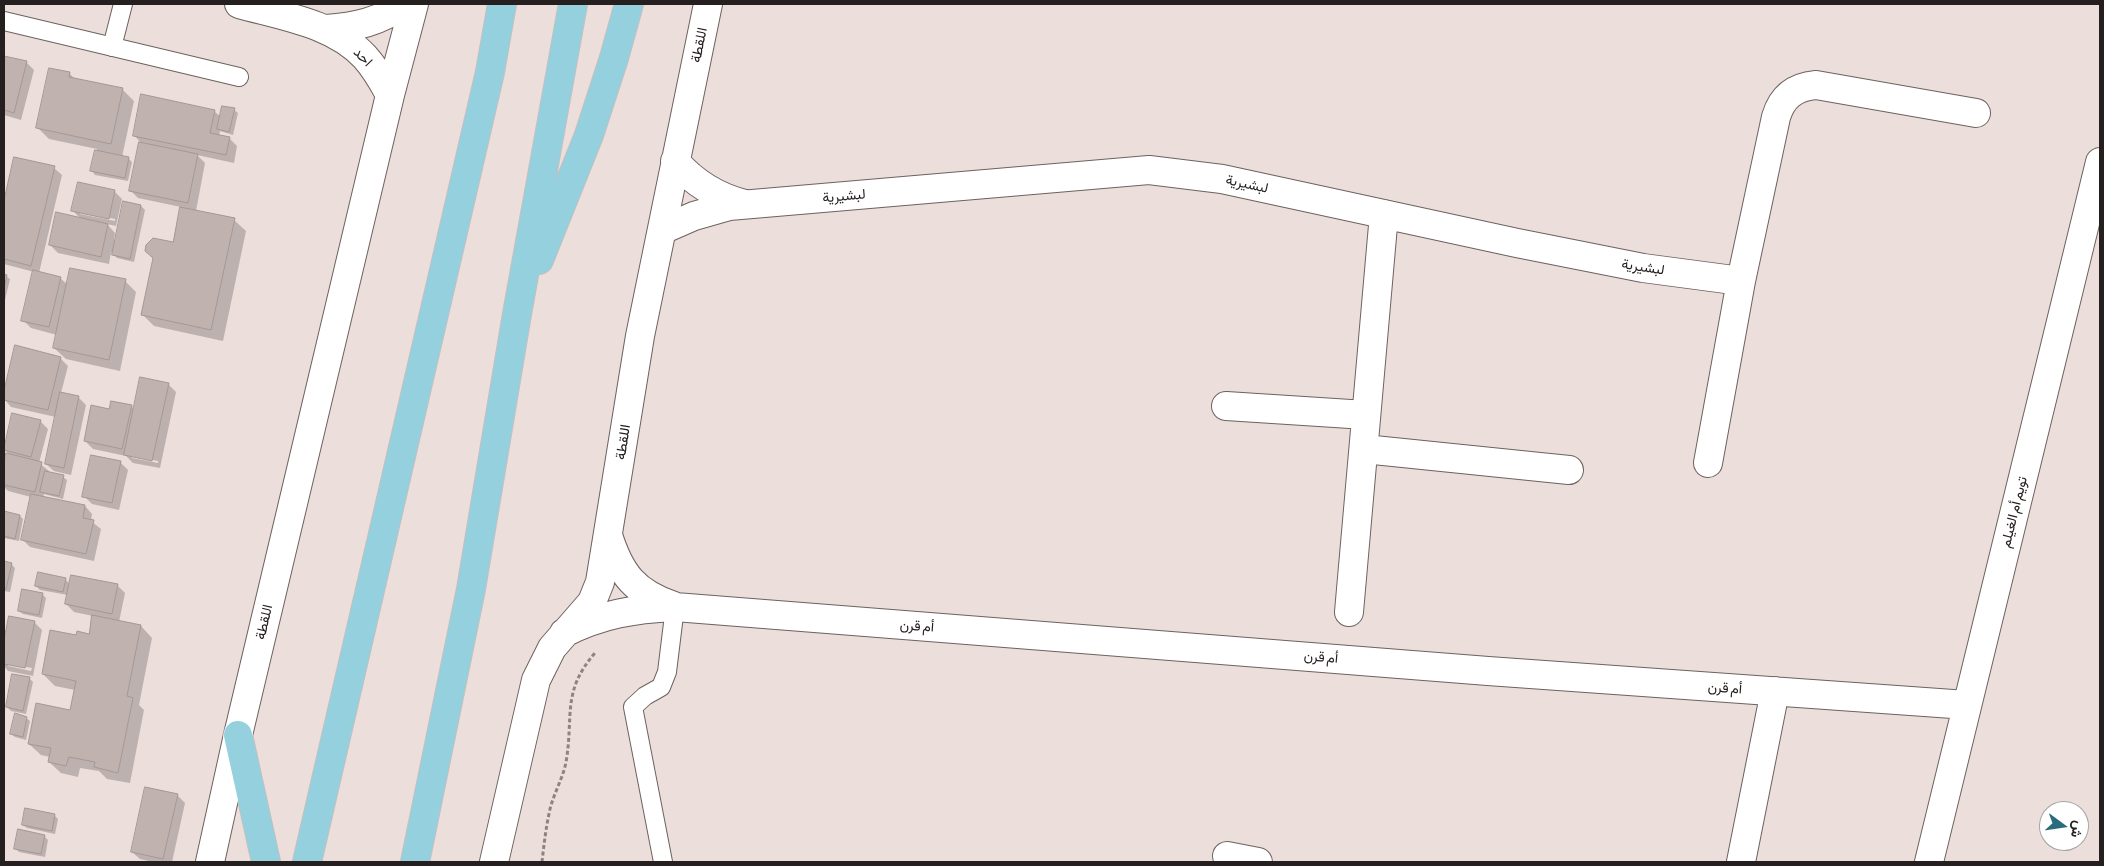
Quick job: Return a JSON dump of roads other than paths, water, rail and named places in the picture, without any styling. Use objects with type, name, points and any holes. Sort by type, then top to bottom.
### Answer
[{"type":"main road","points":[[307,862],[490,72],[502,4]]},
{"type":"main road","points":[[415,862],[471,589],[517,314],[573,4]]},
{"type":"main road","points":[[517,314],[589,135],[629,4]]},
{"type":"main road","points":[[238,735],[266,862]]},
{"type":"main road","points":[[316,822],[318,862]]},
{"type":"street","name":"احد","points":[[239,4],[326,29],[347,41],[364,56],[379,75],[390,95]]},
{"type":"street","name":"احد","points":[[326,29],[351,27],[376,20],[403,4]]},
{"type":"street","name":"اللقطة","points":[[210,862],[238,735],[390,95],[414,4]]},
{"type":"street","name":"اللقطة","points":[[494,862],[532,694],[543,664],[564,633],[592,602],[600,582],[640,336],[708,4]]},
{"type":"street","points":[[1708,463],[1741,281],[1779,106],[1794,90],[1816,85],[1976,113]]},
{"type":"street","name":"لبشيرية","points":[[675,161],[699,185],[730,200],[746,204]]},
{"type":"street","name":"تويم أم الغيلم","points":[[1929,862],[2100,165]]},
{"type":"street","name":"لبشيرية","points":[[662,230],[694,216],[729,206],[1149,170],[1222,178],[1642,268],[1741,281]]},
{"type":"street","points":[[1349,612],[1384,214]]},
{"type":"street","points":[[1226,406],[1366,415]]},
{"type":"street","points":[[1364,449],[1569,470]]},
{"type":"street","name":"أم قرن","points":[[608,535],[614,555],[624,574],[656,600],[675,606]]},
{"type":"street","name":"أم قرن","points":[[564,633],[588,621],[616,613],[645,608],[675,606],[1488,671],[1967,705]]},
{"type":"street","points":[[1741,862],[1775,691]]},
{"type":"street","points":[[1228,856],[1258,862]]},
{"type":"lane","points":[[112,48],[123,4]]},
{"type":"lane","points":[[4,21],[239,77]]},
{"type":"lane","points":[[663,862],[633,706],[645,696],[661,687],[666,672],[675,606]]}]
